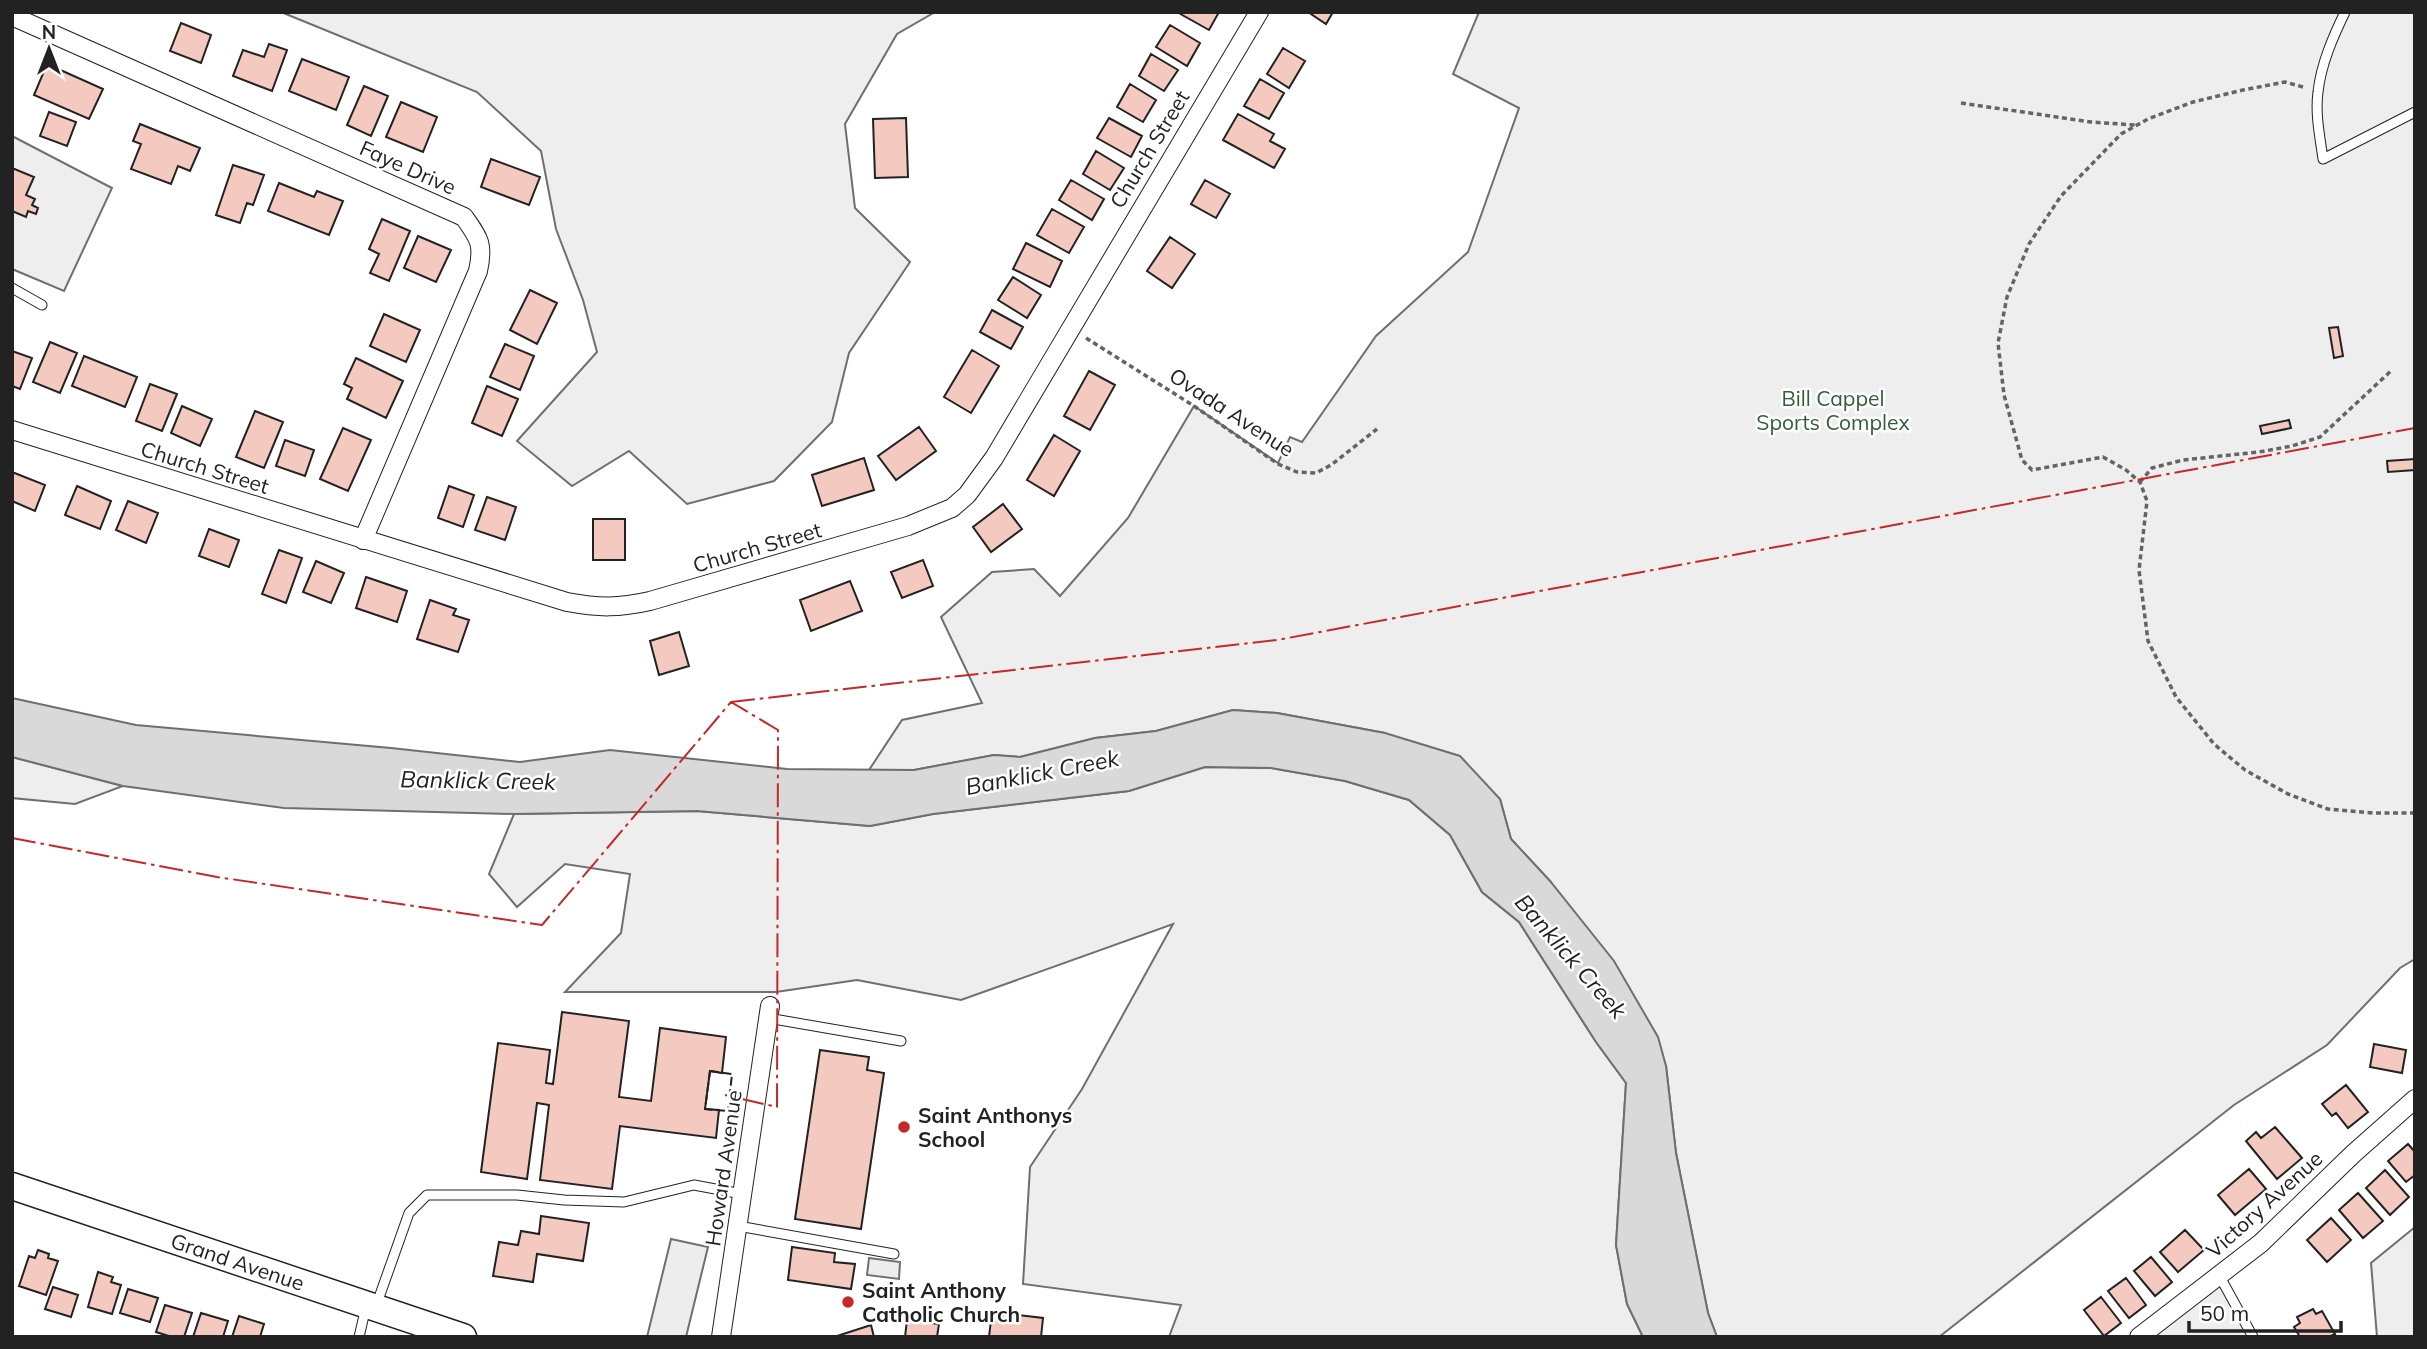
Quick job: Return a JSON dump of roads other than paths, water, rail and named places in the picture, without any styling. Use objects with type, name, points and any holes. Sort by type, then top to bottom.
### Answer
[{"type":"street","name":"Church Street","points":[[12,430],[567,602],[599,608],[622,607],[650,601],[908,526],[952,508],[967,495],[994,458],[1259,12]]},
{"type":"street","name":"Faye Drive","points":[[12,16],[464,217],[480,239],[478,271],[363,540]]},
{"type":"street","name":"Howard Avenue","points":[[721,1337],[769,1012]]},
{"type":"street","name":"Victory Avenue","points":[[2138,1337],[2261,1243],[2415,1098]]},
{"type":"street","name":"Grand Avenue","points":[[12,1186],[463,1337]]},
{"type":"lane","points":[[2345,12],[2326,57],[2318,92],[2317,114],[2323,159],[2415,112]]},
{"type":"lane","points":[[12,288],[42,305]]},
{"type":"lane","points":[[769,1012],[901,1041]]},
{"type":"lane","points":[[359,1337],[409,1213],[427,1195],[517,1195],[624,1202],[694,1185],[742,1194]]},
{"type":"lane","points":[[738,1226],[894,1254]]},
{"type":"lane","points":[[2219,1275],[2253,1337]]},
{"type":"water","name":"Banklick Creek","points":[[12,698],[136,725],[520,762],[610,750],[787,769],[914,770],[994,755],[1020,757],[1095,738],[1156,731],[1233,710],[1277,713],[1385,733],[1460,756],[1500,799],[1511,839],[1550,881],[1614,961],[1658,1037],[1666,1066],[1676,1153],[1708,1313],[1717,1337],[1643,1337],[1627,1304],[1616,1245],[1626,1083],[1596,1042],[1519,922],[1482,892],[1450,835],[1409,800],[1345,781],[1271,768],[1205,767],[1129,791],[933,814],[870,826],[697,811],[514,814],[284,808],[123,786],[12,757]]},
{"type":"place","name":"Saint Anthonys School","points":[[904,1127]]},
{"type":"place","name":"Saint Anthony Catholic Church","points":[[848,1302]]},
{"type":"park label","name":"Bill Cappel Sports Complex","points":[[1833,410]]}]
